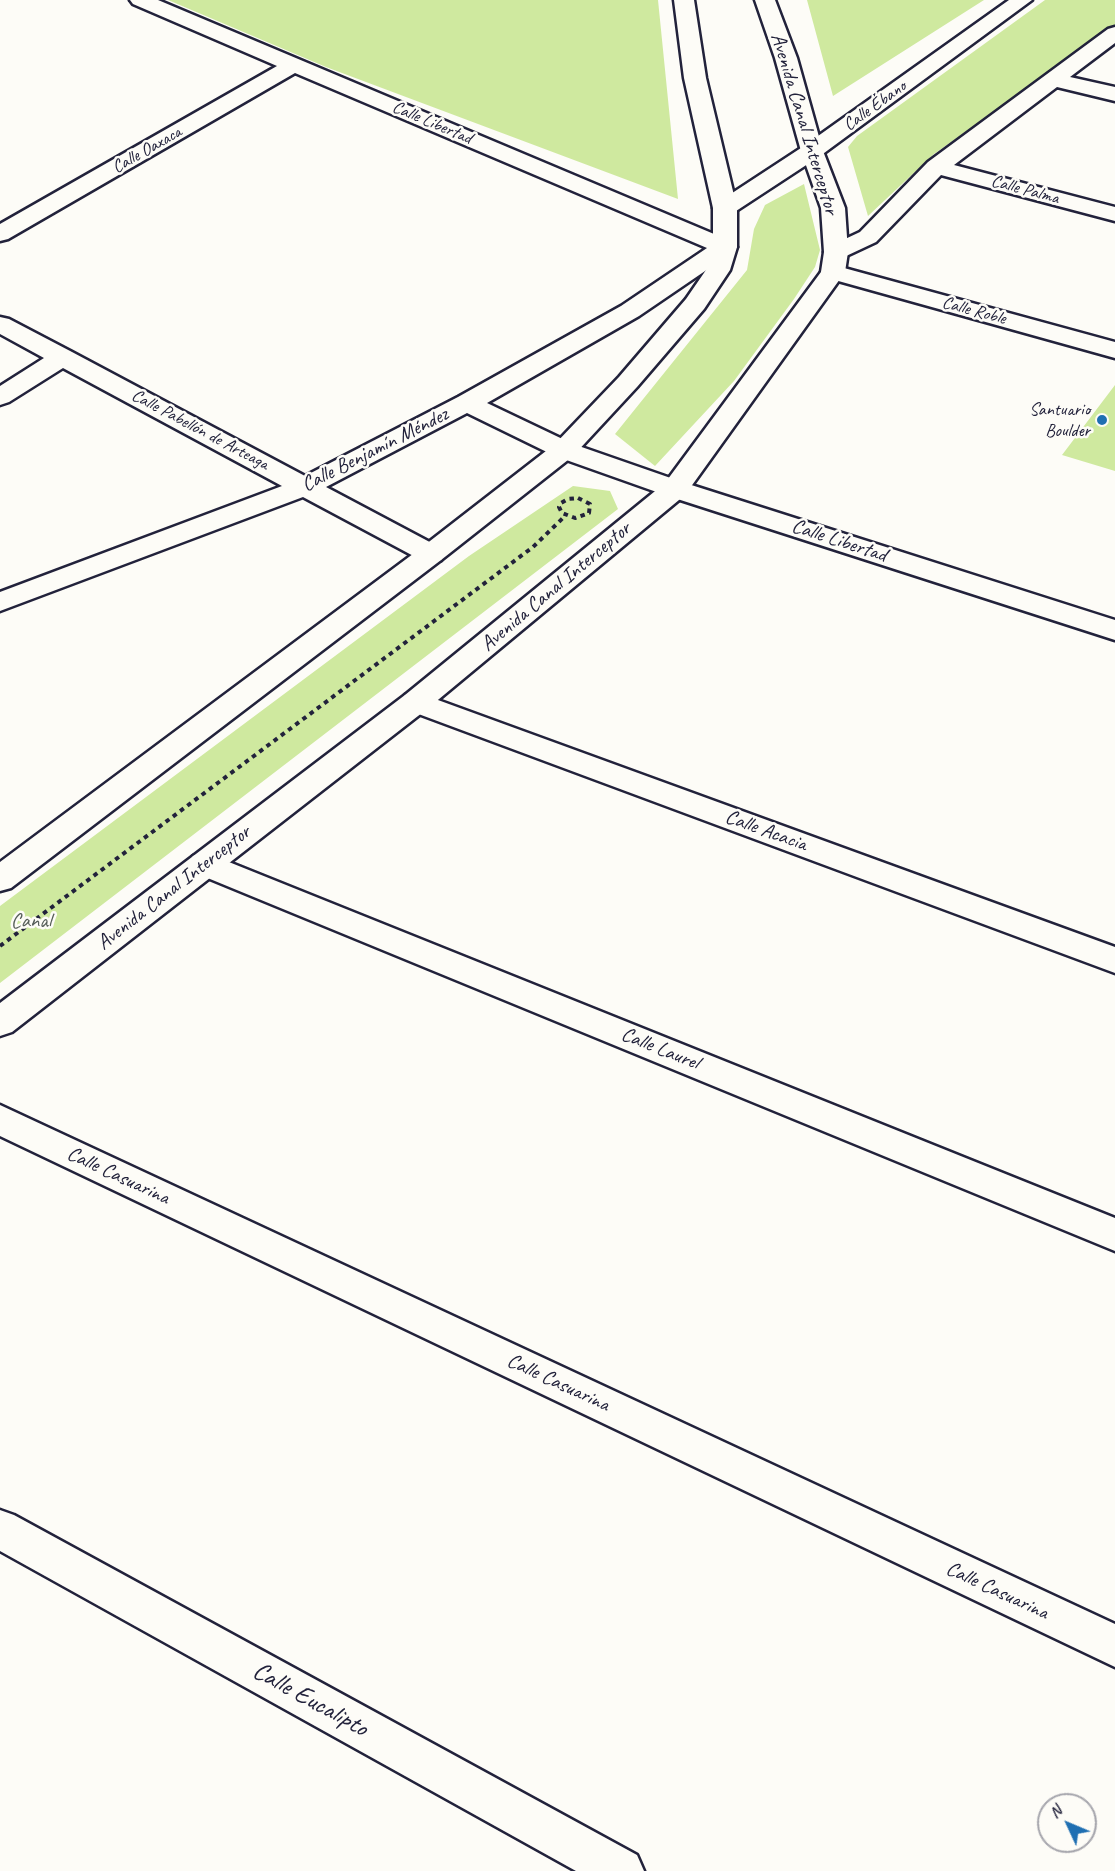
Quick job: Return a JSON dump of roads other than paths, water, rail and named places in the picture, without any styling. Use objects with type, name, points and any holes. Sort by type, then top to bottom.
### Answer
[{"type":"street","name":"Calle Libertad","points":[[140,0],[725,247]]},
{"type":"street","points":[[0,879],[431,554],[564,450],[628,382],[695,304],[718,270],[725,247],[725,208],[695,78],[684,0]]},
{"type":"street","name":"Avenida Canal Interceptor","points":[[0,1022],[416,702],[675,489],[834,262],[833,208],[812,151],[786,58],[765,0]]},
{"type":"street","name":"Calle Ébano","points":[[725,208],[812,151],[1022,0]]},
{"type":"street","points":[[834,262],[868,237],[936,167],[1115,33]]},
{"type":"street","name":"Calle Oaxaca","points":[[0,234],[294,65]]},
{"type":"street","points":[[1053,79],[1115,94]]},
{"type":"street","name":"Calle Palma","points":[[936,167],[1115,213]]},
{"type":"street","name":"Calle Benjamín Méndez","points":[[0,602],[304,487],[467,404],[630,311],[725,247]]},
{"type":"street","name":"Calle Roble","points":[[834,262],[1115,350]]},
{"type":"street","name":"Calle Pabellón de Arteaga","points":[[0,324],[431,554]]},
{"type":"street","points":[[0,397],[63,357]]},
{"type":"street","name":"Calle Libertad","points":[[467,404],[564,450],[675,489],[1115,630]]},
{"type":"street","name":"Calle Acacia","points":[[416,702],[1115,960]]},
{"type":"street","name":"Calle Laurel","points":[[204,864],[1115,1235]]},
{"type":"street","name":"Calle Casuarina","points":[[0,1120],[1115,1646]]},
{"type":"street","name":"Calle Eucalipto","points":[[0,1529],[621,1871]]},
{"type":"place","name":"Santuario Boulder","points":[[1102,420]]},
{"type":"park label","name":"Canal","points":[[31,921]]}]
